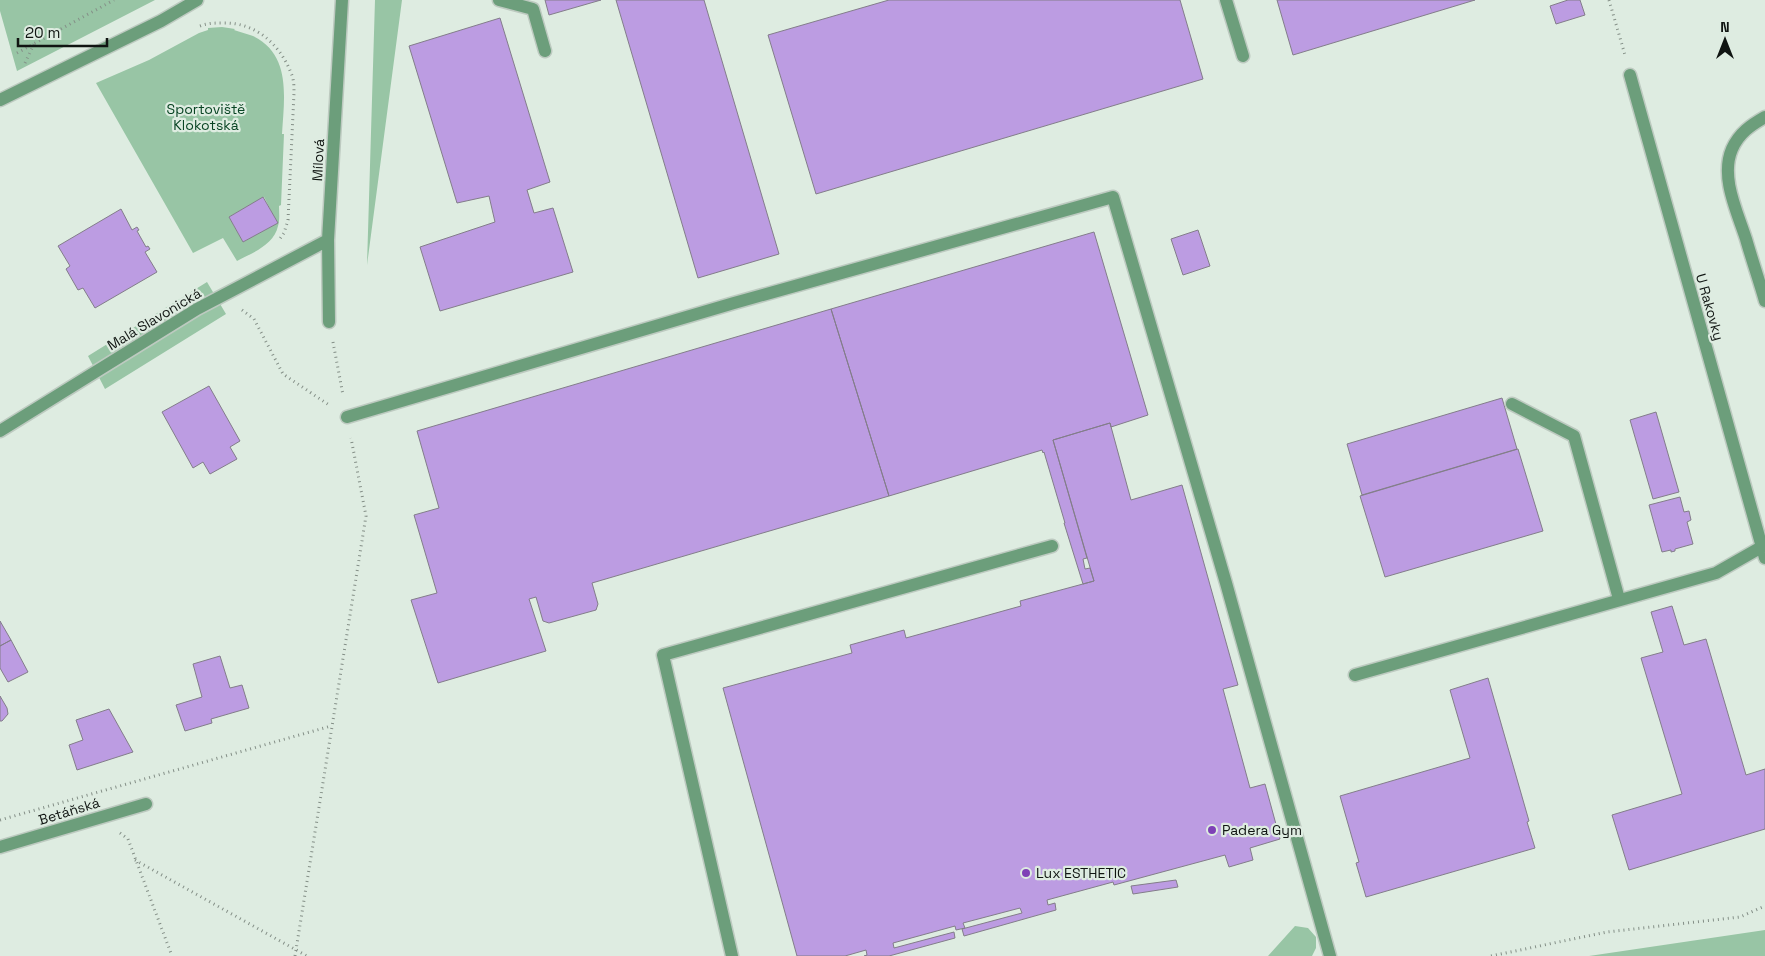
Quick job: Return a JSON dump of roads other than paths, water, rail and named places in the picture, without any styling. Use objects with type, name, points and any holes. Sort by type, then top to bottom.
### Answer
[{"type":"street","points":[[0,100],[161,21],[197,0]]},
{"type":"street","name":"Mílová","points":[[329,322],[328,240],[342,0]]},
{"type":"street","points":[[498,0],[533,9],[545,51]]},
{"type":"street","points":[[1226,0],[1243,56]]},
{"type":"street","name":"U Rakovky","points":[[1630,75],[1764,550]]},
{"type":"street","points":[[1765,118],[1744,130],[1732,150],[1728,163],[1731,193],[1765,301]]},
{"type":"street","points":[[347,417],[744,300],[1113,197],[1226,583],[1330,956]]},
{"type":"street","name":"Malá Slavonická","points":[[0,431],[197,309],[328,240]]},
{"type":"street","points":[[1512,404],[1574,436],[1619,599]]},
{"type":"street","points":[[732,956],[663,655],[1052,546]]},
{"type":"street","points":[[1355,675],[1716,573],[1764,550]]},
{"type":"street","name":"Betáňská","points":[[0,847],[146,804]]},
{"type":"place","name":"Padera Gym","points":[[1212,830]]},
{"type":"place","name":"Lux ESTHETIC","points":[[1026,873]]},
{"type":"park label","name":"Sportoviště Klokotská","points":[[206,118]]}]
